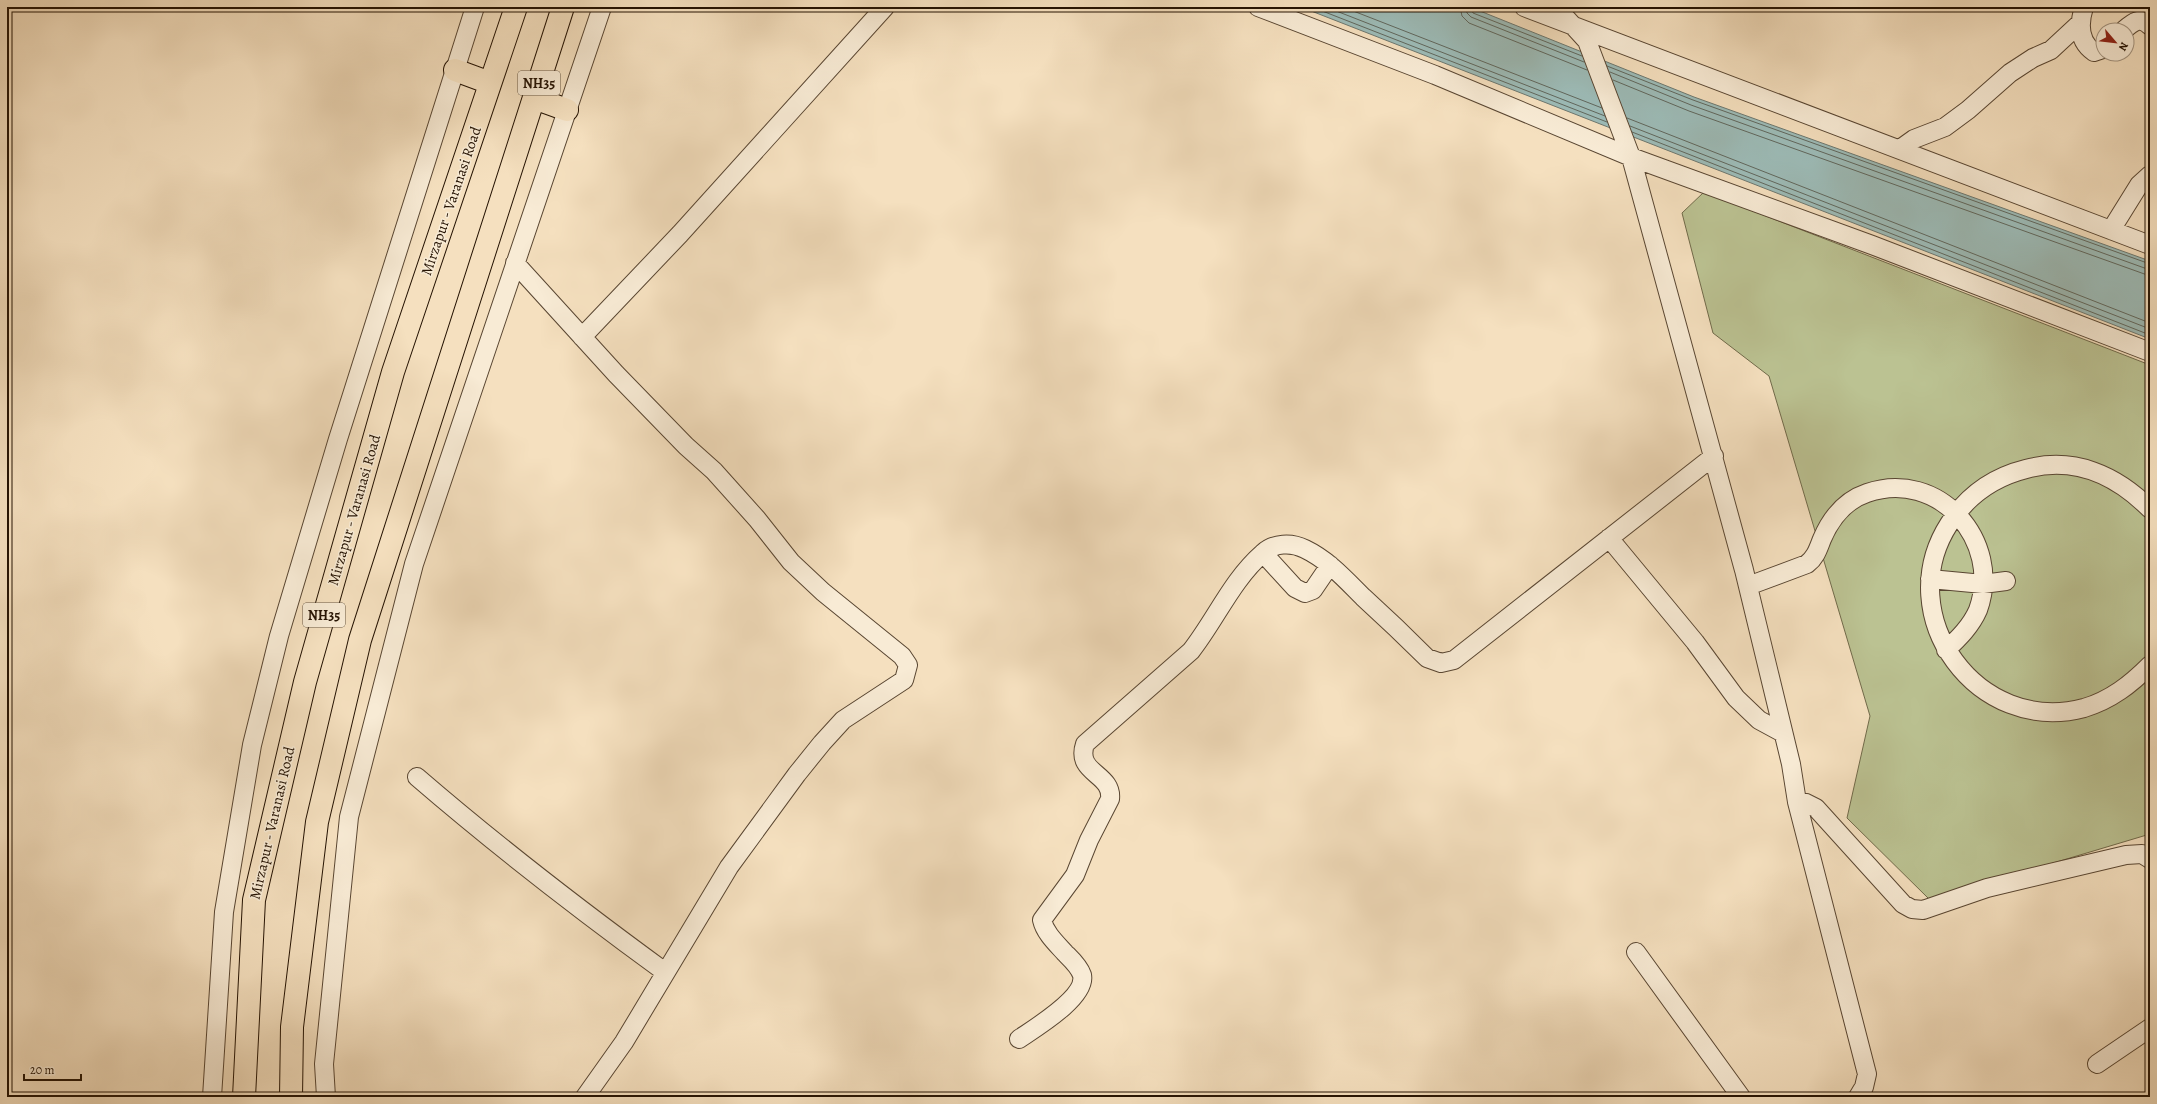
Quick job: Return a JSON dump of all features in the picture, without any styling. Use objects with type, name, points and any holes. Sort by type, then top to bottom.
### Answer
[{"type":"highway","name":"Mirzapur - Varanasi Road","points":[[244,1097],[254,900],[301,698],[393,372],[516,7]]},
{"type":"highway","name":"NH35","points":[[291,1097],[292,1027],[317,822],[360,640],[563,7]]},
{"type":"highway","points":[[455,70],[490,83]]},
{"type":"highway","points":[[534,98],[567,110]]},
{"type":"street","points":[[212,1097],[224,912],[252,745],[279,636],[335,447],[475,7]]},
{"type":"street","points":[[326,1097],[324,1064],[349,817],[414,564],[602,7]]},
{"type":"street","points":[[582,337],[680,234],[885,7]]},
{"type":"street","points":[[1258,7],[2150,352]]},
{"type":"street","points":[[1524,7],[2150,245]]},
{"type":"street","points":[[1556,7],[1576,26],[1587,41],[1628,150],[1714,456],[1748,586],[1791,764],[1797,802],[1867,1074],[1863,1094]]},
{"type":"street","points":[[2084,7],[2079,24],[2081,34],[2089,49],[2095,52]]},
{"type":"street","points":[[2133,22],[2141,20],[2150,26]]},
{"type":"street","points":[[1900,150],[1914,139],[1945,127],[1968,110],[2010,73],[2033,58],[2051,50],[2079,24]]},
{"type":"street","points":[[2111,230],[2139,185],[2150,175]]},
{"type":"street","points":[[515,263],[582,337],[686,446],[714,471],[757,519],[791,562],[823,592],[902,656],[908,665],[904,680],[843,720],[807,761],[729,867],[624,1042],[585,1097]]},
{"type":"street","points":[[1019,1039],[1051,1017],[1073,998],[1082,976],[1079,968],[1051,937],[1044,927],[1042,920],[1075,875],[1089,840],[1110,799],[1111,792],[1107,784],[1085,763],[1082,754],[1085,744],[1191,651],[1205,634],[1226,598],[1244,572],[1262,553],[1271,547],[1286,544],[1304,548],[1330,565],[1427,658],[1441,663],[1454,660],[1714,456]]},
{"type":"street","points":[[2150,509],[2133,492],[2105,475],[2073,466],[2040,465],[2009,473],[1980,489],[1956,512],[1941,538],[1935,555],[1930,579],[1931,604],[1936,628],[1946,650],[1962,672],[1982,689],[2005,702],[2031,710],[2058,711],[2084,708],[2109,698],[2131,684],[2150,665]]},
{"type":"street","points":[[1748,586],[1807,564],[1813,559],[1822,538],[1847,502],[1868,492],[1891,488],[1914,490],[1936,498],[1956,512],[1968,526],[1978,544],[1983,564],[1984,584],[1978,610],[1964,633],[1946,650]]},
{"type":"street","points":[[1609,538],[1695,642],[1736,698],[1758,720],[1783,733]]},
{"type":"street","points":[[1262,553],[1295,588],[1305,593],[1313,590],[1330,565]]},
{"type":"street","points":[[1930,579],[1984,584],[2006,581]]},
{"type":"street","points":[[417,777],[506,853],[574,906],[665,972]]},
{"type":"street","points":[[1797,802],[1806,802],[1816,808],[1903,904],[1912,909],[1923,910],[1987,888],[2126,854],[2142,854],[2150,859]]},
{"type":"street","points":[[1636,952],[1741,1097]]},
{"type":"street","points":[[2097,1064],[2150,1028]]},
{"type":"green space","points":[[1704,192],[2150,365],[2150,834],[1930,900],[1847,818],[1870,716],[1769,376],[1713,333],[1682,213]]},
{"type":"water","points":[[1301,7],[1470,7],[1694,97],[2150,261],[2150,339]]}]
